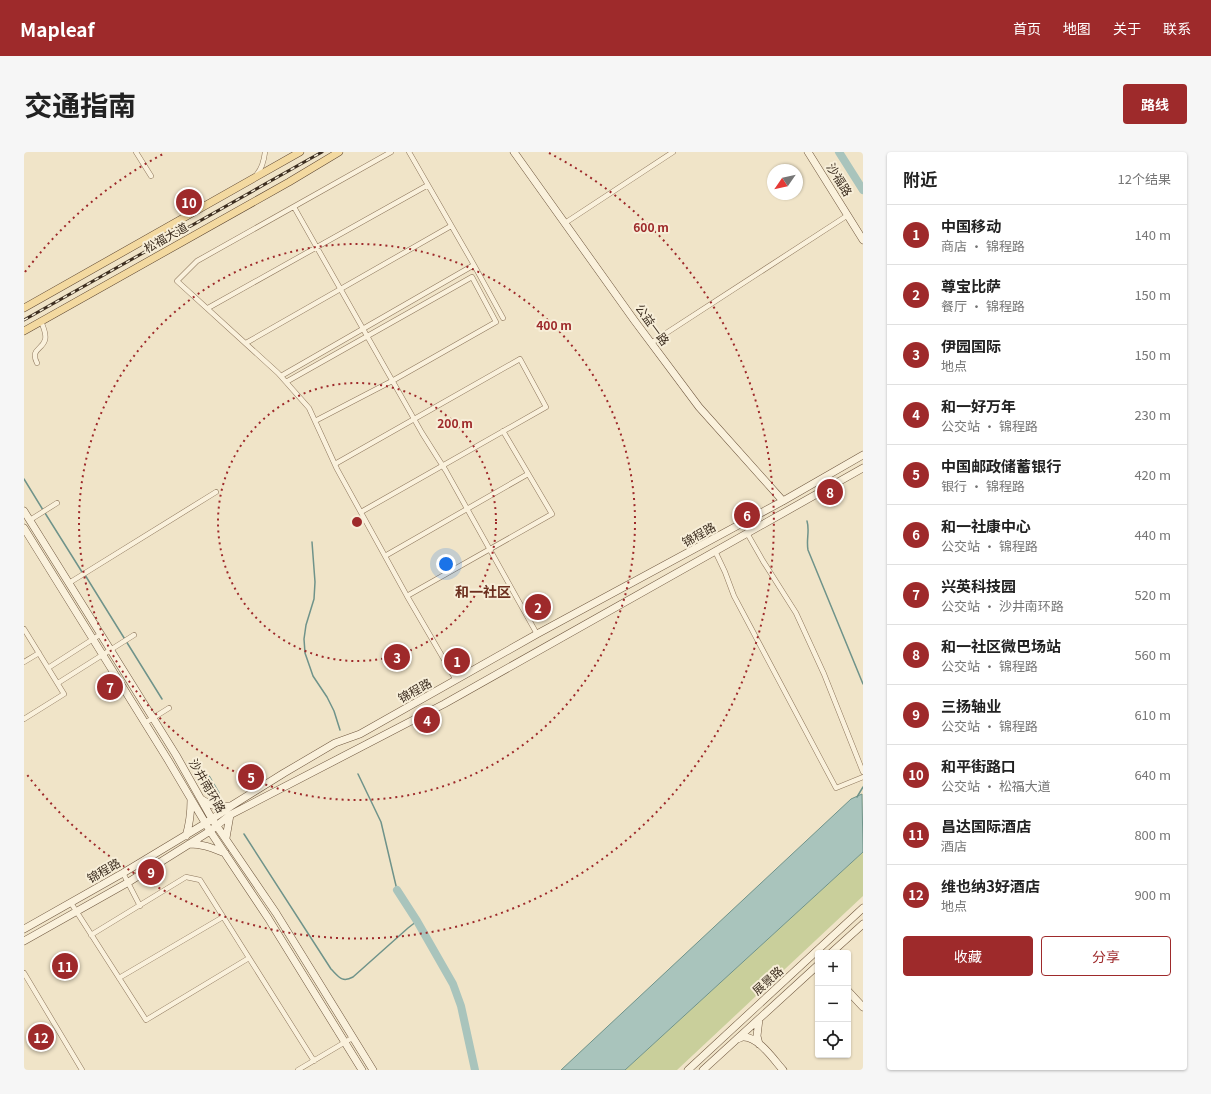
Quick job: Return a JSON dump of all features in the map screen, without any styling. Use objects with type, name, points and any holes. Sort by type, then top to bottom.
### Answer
[{"type":"main road","name":"松福大道","points":[[24,308],[300,152]]},
{"type":"main road","name":"松福大道","points":[[24,331],[289,182],[339,152]]},
{"type":"main road","name":"公益一路","points":[[514,152],[651,343],[699,407],[783,501]]},
{"type":"main road","name":"沙福路","points":[[808,152],[863,240]]},
{"type":"main road","name":"锦程路","points":[[212,822],[231,806],[284,772],[335,743],[360,734],[544,630],[783,501],[863,455]]},
{"type":"main road","name":"锦程路","points":[[24,929],[212,822],[230,815],[444,704],[863,468]]},
{"type":"main road","name":"沙井南环路","points":[[24,511],[176,755],[201,798],[212,822],[210,831],[268,918],[362,1070]]},
{"type":"main road","name":"沙井南环路","points":[[24,528],[191,799],[226,838],[276,914],[373,1070]]},
{"type":"main road","points":[[544,630],[552,643]]},
{"type":"main road","points":[[201,798],[212,805],[219,807],[231,806]]},
{"type":"main road","points":[[186,836],[190,823],[191,799]]},
{"type":"main road","points":[[226,838],[230,815]]},
{"type":"main road","name":"锦程路","points":[[24,941],[127,883],[210,831]]},
{"type":"main road","points":[[189,844],[208,846],[225,854]]},
{"type":"main road","name":"展景路","points":[[688,1070],[863,908]]},
{"type":"main road","points":[[834,950],[863,924]]},
{"type":"main road","name":"展景路","points":[[703,1070],[815,968]]},
{"type":"main road","points":[[851,994],[863,1007]]},
{"type":"main road","points":[[759,1018],[757,1036],[759,1044]]},
{"type":"main road","points":[[736,1040],[743,1037],[751,1038],[759,1044],[783,1070]]},
{"type":"street","points":[[136,152],[151,176]]},
{"type":"street","points":[[251,181],[260,171],[265,152]]},
{"type":"street","points":[[391,152],[197,261],[177,281],[281,376],[309,408],[335,464],[407,596],[456,680]]},
{"type":"street","points":[[409,152],[503,318]]},
{"type":"street","points":[[565,223],[673,152]]},
{"type":"street","points":[[208,308],[428,185]]},
{"type":"street","points":[[294,207],[537,634]]},
{"type":"street","points":[[651,343],[848,216]]},
{"type":"street","points":[[246,343],[451,226]]},
{"type":"street","points":[[281,376],[474,265]]},
{"type":"street","points":[[286,382],[472,277],[496,322],[392,381],[315,421]]},
{"type":"street","points":[[37,363],[35,356],[36,352],[45,340],[46,334],[41,321]]},
{"type":"street","points":[[335,464],[520,359],[546,407],[361,512]]},
{"type":"street","points":[[407,596],[552,514],[503,431]]},
{"type":"street","points":[[385,556],[528,474]]},
{"type":"street","points":[[69,583],[216,492]]},
{"type":"street","points":[[30,520],[57,502]]},
{"type":"street","points":[[747,533],[796,613],[824,674],[862,766],[863,772]]},
{"type":"street","points":[[715,552],[725,572],[734,596],[836,788],[863,777]]},
{"type":"street","points":[[24,629],[64,694],[24,719]]},
{"type":"street","points":[[48,668],[101,634]]},
{"type":"street","points":[[58,683],[134,635]]},
{"type":"street","points":[[24,662],[39,653]]},
{"type":"street","points":[[145,723],[169,708]]},
{"type":"street","points":[[123,873],[140,906]]},
{"type":"street","points":[[91,936],[186,877],[200,880],[314,1061]]},
{"type":"street","points":[[71,902],[91,936],[146,1020],[249,958]]},
{"type":"street","points":[[119,978],[223,917]]},
{"type":"street","points":[[24,973],[82,1070]]},
{"type":"street","points":[[298,1070],[352,1038]]},
{"type":"green space","points":[[863,852],[863,896],[677,1070],[625,1070]]},
{"type":"water","points":[[862,794],[863,852],[625,1070],[561,1070],[851,799]]},
{"type":"waterway","points":[[839,152],[863,190]]},
{"type":"waterway","points":[[24,479],[43,510]]},
{"type":"waterway","points":[[45,513],[82,572]]},
{"type":"waterway","points":[[807,521],[808,550],[863,684]]},
{"type":"waterway","points":[[312,542],[315,582],[314,599],[306,625],[304,639],[305,653],[313,676],[327,697],[334,711],[340,730]]},
{"type":"waterway","points":[[85,575],[162,699]]},
{"type":"waterway","points":[[358,774],[381,822],[397,890]]},
{"type":"waterway","points":[[209,776],[219,793]]},
{"type":"waterway","points":[[857,797],[863,787]]},
{"type":"waterway","points":[[244,834],[331,969],[341,978],[349,979],[353,977],[417,921]]},
{"type":"waterway","points":[[397,890],[417,921],[453,984],[461,1006],[475,1070]]},
{"type":"railway","points":[[24,320],[322,152]]},
{"type":"place","name":"和平街路口","points":[[189,202]]},
{"type":"place","name":"和一社区微巴场站","points":[[830,492]]},
{"type":"place","name":"和一社康中心","points":[[747,515]]},
{"type":"place","name":"尊宝比萨","points":[[538,607]]},
{"type":"place","name":"伊园国际","points":[[397,657]]},
{"type":"place","name":"中国移动","points":[[457,661]]},
{"type":"place","name":"兴英科技园","points":[[110,687]]},
{"type":"place","name":"和一好万年","points":[[427,720]]},
{"type":"place","name":"中国邮政储蓄银行","points":[[251,777]]},
{"type":"place","name":"三扬轴业","points":[[151,872]]},
{"type":"place","name":"昌达国际酒店","points":[[65,966]]},
{"type":"place","name":"维也纳3好酒店","points":[[41,1037]]},
{"type":"district","name":"和一社区","points":[[483,592]]}]
